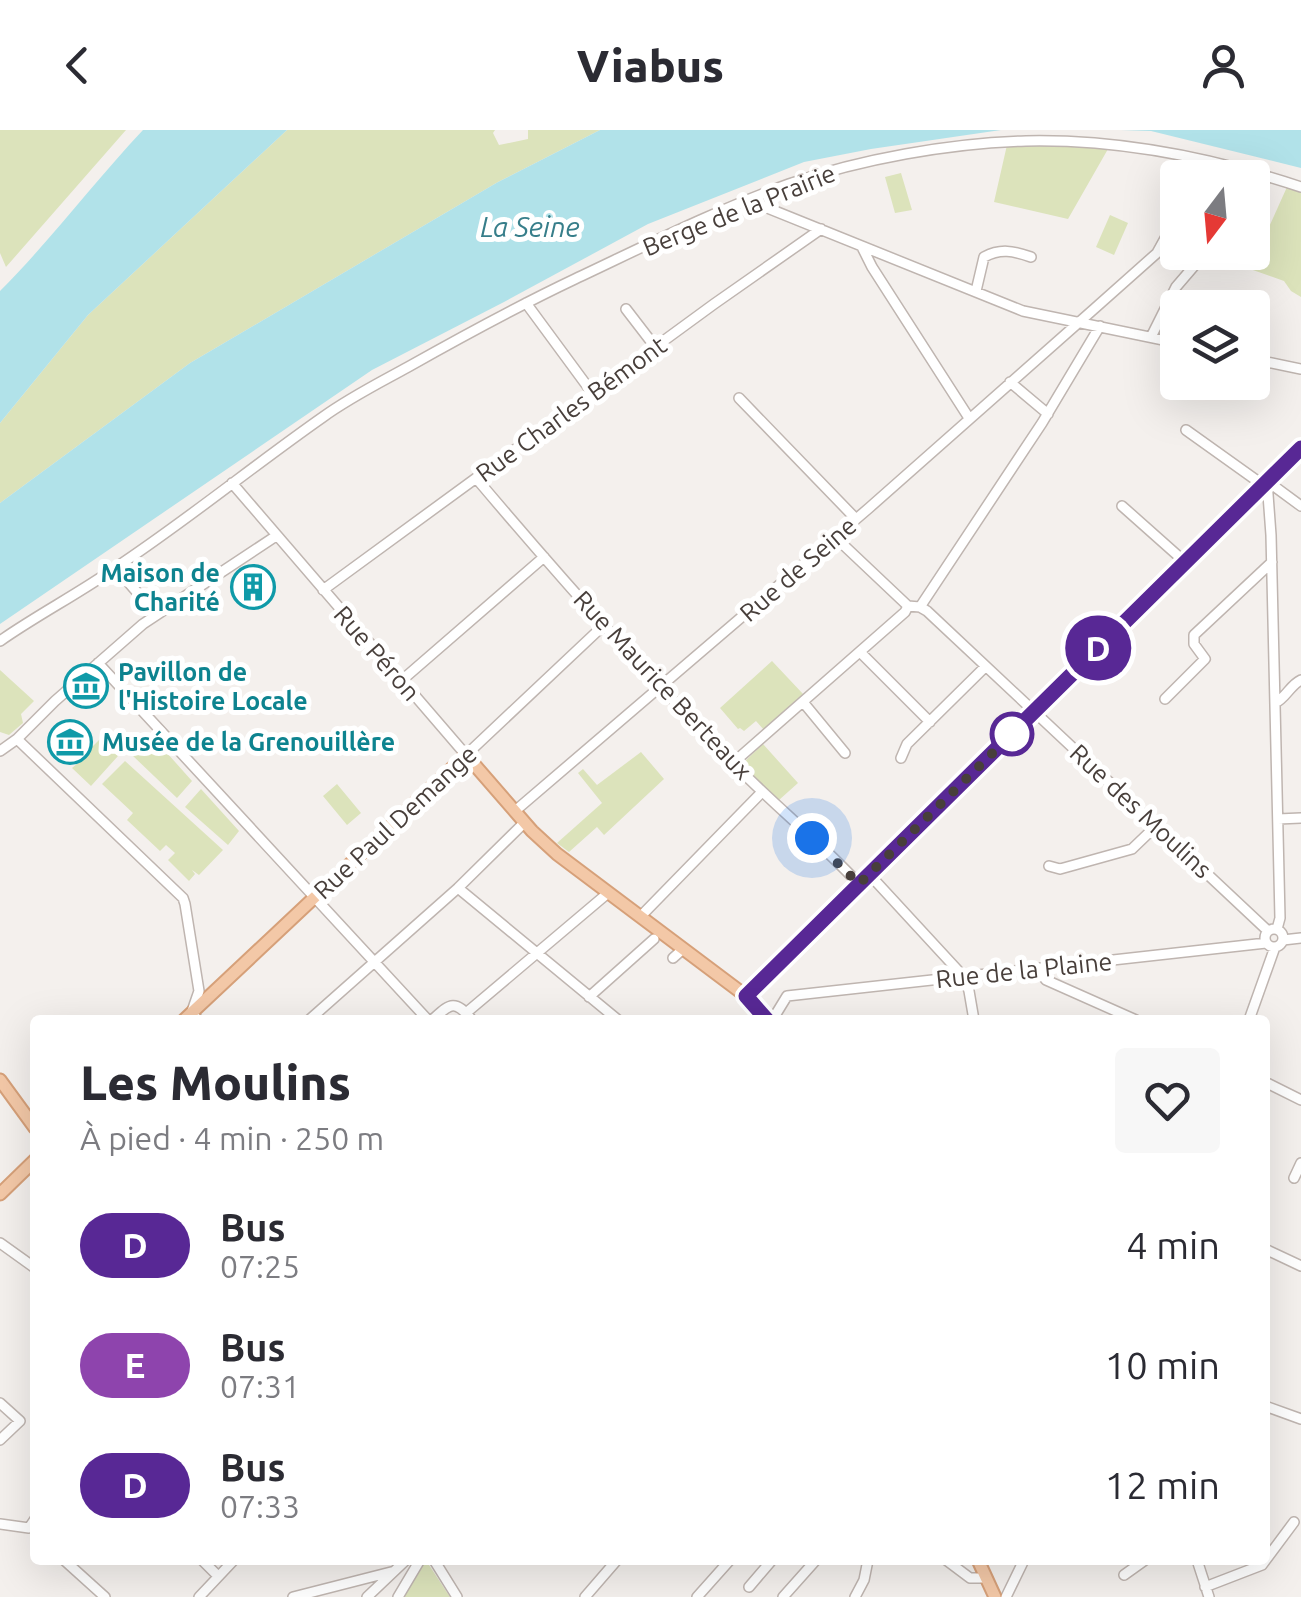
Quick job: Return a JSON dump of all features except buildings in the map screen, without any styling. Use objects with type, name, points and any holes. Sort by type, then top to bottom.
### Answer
[{"type":"main road","points":[[746,996],[1301,448]]},
{"type":"main road","name":"Rue Péron","points":[[466,755],[524,823],[557,854],[640,917],[678,954],[746,996],[763,1015]]},
{"type":"main road","name":"Rue Paul Demange","points":[[195,1015],[466,755]]},
{"type":"main road","points":[[0,1080],[30,1121]]},
{"type":"main road","points":[[0,1194],[30,1165]]},
{"type":"main road","points":[[980,1565],[996,1597]]},
{"type":"street","name":"Berge de la Prairie","points":[[0,641],[116,568],[325,416],[454,341],[683,228],[789,184],[862,164],[1023,141],[1099,143],[1204,160]]},
{"type":"street","name":"Berge de la Prairie","points":[[1270,179],[1301,188]]},
{"type":"street","points":[[749,201],[1024,311],[1160,339]]},
{"type":"street","name":"Rue Charles Bémont","points":[[323,590],[820,228]]},
{"type":"street","name":"Rue de Seine","points":[[514,811],[856,519],[1160,245]]},
{"type":"street","points":[[862,246],[969,418]]},
{"type":"street","points":[[976,291],[984,257],[995,251],[1031,257]]},
{"type":"street","points":[[1150,337],[1176,287],[1190,270]]},
{"type":"street","points":[[526,303],[593,394]]},
{"type":"street","points":[[626,309],[656,348]]},
{"type":"street","points":[[733,764],[914,607],[1048,414],[1100,326]]},
{"type":"street","points":[[1270,364],[1301,370]]},
{"type":"street","points":[[1010,382],[1048,414]]},
{"type":"street","points":[[739,398],[856,519]]},
{"type":"street","points":[[1186,430],[1301,506]]},
{"type":"street","name":"Rue Maurice Berteaux","points":[[476,478],[660,687],[733,764],[859,884]]},
{"type":"street","name":"Rue Péron","points":[[232,483],[466,755]]},
{"type":"street","points":[[1251,1015],[1280,918],[1272,562],[1265,483]]},
{"type":"street","points":[[1122,506],[1185,562]]},
{"type":"street","points":[[0,750],[156,614],[276,536]]},
{"type":"street","name":"Rue des Moulins","points":[[834,537],[914,607],[927,611],[1274,938]]},
{"type":"street","points":[[401,681],[544,557]]},
{"type":"street","points":[[1165,699],[1205,659],[1194,644],[1194,635],[1272,562]]},
{"type":"street","points":[[116,568],[156,614]]},
{"type":"street","name":"Rue Paul Demange","points":[[466,755],[605,624]]},
{"type":"street","points":[[860,652],[930,722]]},
{"type":"street","points":[[98,663],[425,1015]]},
{"type":"street","points":[[901,758],[907,744],[986,666]]},
{"type":"street","points":[[1275,704],[1301,680]]},
{"type":"street","points":[[802,702],[845,754]]},
{"type":"street","points":[[17,738],[186,904],[198,987],[193,1015]]},
{"type":"street","points":[[640,917],[762,792]]},
{"type":"street","points":[[1278,819],[1301,818]]},
{"type":"street","points":[[315,1015],[458,888],[524,823]]},
{"type":"street","points":[[1049,866],[1060,869],[1132,849],[1157,825]]},
{"type":"street","points":[[869,874],[964,977],[973,1015]]},
{"type":"street","points":[[458,888],[612,1015]]},
{"type":"street","points":[[471,1015],[608,893]]},
{"type":"street","name":"Rue de la Plaine","points":[[775,1015],[787,996],[1038,970],[1274,938],[1301,938]]},
{"type":"street","points":[[589,996],[654,939]]},
{"type":"street","points":[[1038,970],[1046,980],[1125,1015]]},
{"type":"street","points":[[437,1015],[450,1006],[459,1006],[467,1015]]},
{"type":"street","points":[[1270,1084],[1298,1098],[1301,1085]]},
{"type":"street","points":[[1294,1178],[1301,1163]]},
{"type":"street","points":[[0,1243],[30,1264]]},
{"type":"street","points":[[1270,1251],[1301,1266]]},
{"type":"street","points":[[0,1403],[20,1422],[0,1440]]},
{"type":"street","points":[[1270,1408],[1301,1419]]},
{"type":"street","points":[[1270,1554],[1294,1522]]},
{"type":"street","points":[[0,1524],[30,1527]]},
{"type":"street","points":[[70,1565],[105,1597]]},
{"type":"street","points":[[207,1565],[218,1576]]},
{"type":"street","points":[[199,1597],[229,1565]]},
{"type":"street","points":[[293,1597],[391,1572],[404,1565]]},
{"type":"street","points":[[398,1597],[410,1565]]},
{"type":"street","points":[[437,1565],[457,1597]]},
{"type":"street","points":[[585,1597],[614,1565]]},
{"type":"street","points":[[697,1597],[726,1565]]},
{"type":"street","points":[[749,1587],[768,1565]]},
{"type":"street","points":[[782,1597],[811,1565]]},
{"type":"street","points":[[854,1597],[867,1565]]},
{"type":"street","points":[[953,1565],[970,1578],[985,1578]]},
{"type":"street","points":[[1006,1597],[1022,1565]]},
{"type":"street","points":[[1124,1575],[1138,1565]]},
{"type":"street","points":[[1199,1565],[1207,1592],[1262,1565]]},
{"type":"street","points":[[367,1597],[391,1572]]},
{"type":"green space","points":[[0,130],[126,130],[6,267],[0,253]]},
{"type":"green space","points":[[287,130],[495,130],[499,145],[528,139],[528,130],[600,130],[498,182],[190,363],[0,503],[0,423],[88,315]]},
{"type":"green space","points":[[1007,145],[1108,149],[1068,219],[994,202]]},
{"type":"green space","points":[[901,173],[912,210],[895,213],[885,177]]},
{"type":"green space","points":[[1287,187],[1301,192],[1301,297],[1284,281],[1253,270],[1270,270],[1270,225]]},
{"type":"green space","points":[[1110,215],[1128,223],[1114,255],[1096,247]]},
{"type":"green space","points":[[772,661],[804,695],[764,730],[756,721],[744,731],[738,729],[720,708]]},
{"type":"green space","points":[[0,670],[34,701],[21,714],[23,723],[9,735],[0,732]]},
{"type":"green space","points":[[151,735],[192,781],[177,798],[132,755]]},
{"type":"green space","points":[[100,739],[118,756],[91,786],[72,768]]},
{"type":"green space","points":[[763,744],[798,783],[779,800],[741,765]]},
{"type":"green space","points":[[641,752],[664,779],[604,835],[597,827],[569,852],[557,843],[602,803],[578,773],[583,769],[597,785]]},
{"type":"green space","points":[[125,761],[223,850],[199,875],[192,870],[195,874],[189,881],[168,860],[175,853],[166,845],[160,851],[127,820],[133,813],[102,784]]},
{"type":"green space","points":[[337,784],[361,813],[347,825],[323,796]]},
{"type":"green space","points":[[201,789],[239,831],[228,845],[185,807]]},
{"type":"green space","points":[[422,1565],[429,1565],[450,1597],[404,1597]]},
{"type":"water","points":[[143,130],[287,130],[88,315],[0,423],[0,291]]},
{"type":"water","name":"La Seine","points":[[600,130],[1001,130],[804,162],[648,224],[372,370],[0,624],[0,503],[190,363],[498,182]]},
{"type":"water","points":[[1121,130],[1301,130],[1301,168],[1270,160],[1151,131]]},
{"type":"bus line","name":"D","points":[[763,1015],[746,996],[1301,448]]},
{"type":"place","name":"Maison de Charité","points":[[253,587]]},
{"type":"place","name":"Pavillon de l'Histoire Locale","points":[[86,686]]},
{"type":"place","name":"Musée de la Grenouillère","points":[[70,742]]},
{"type":"route","points":[[812,838],[859,884],[1012,734]]}]
